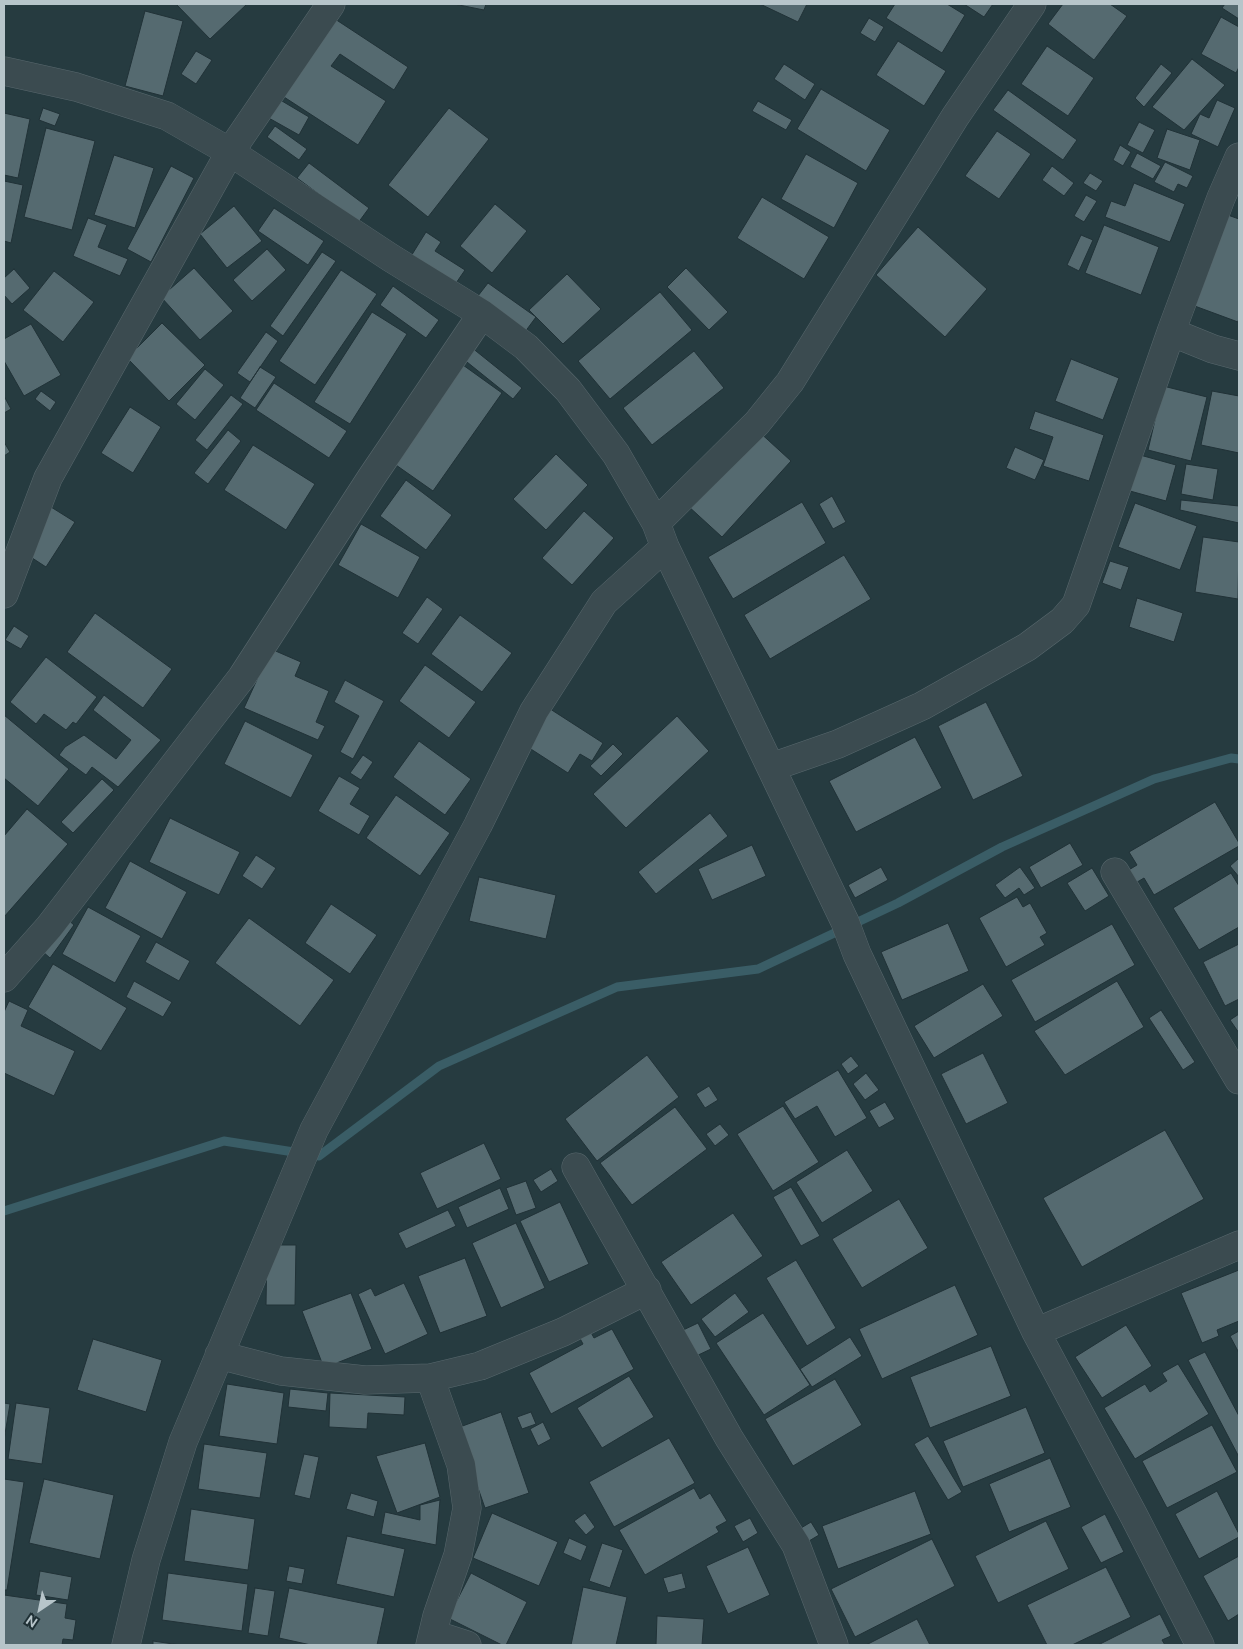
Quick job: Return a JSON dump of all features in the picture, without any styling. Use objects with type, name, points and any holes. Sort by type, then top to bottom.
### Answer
[{"type":"street","points":[[126,1645],[146,1560],[183,1442],[294,1175],[314,1130],[478,825],[534,711],[604,602],[790,382],[955,117],[1032,4]]},
{"type":"street","points":[[4,594],[48,478],[230,152],[329,6]]},
{"type":"street","points":[[4,71],[76,86],[167,116],[230,152],[391,258],[482,314],[526,346],[568,390],[616,454],[661,535],[845,922],[857,954],[1036,1332],[1200,1645]]},
{"type":"street","points":[[772,767],[838,744],[922,706],[1027,647],[1062,620],[1076,605],[1171,332],[1220,198],[1239,157]]},
{"type":"street","points":[[4,978],[49,927],[242,677],[371,478],[482,314]]},
{"type":"street","points":[[1171,332],[1213,349],[1239,356]]},
{"type":"street","points":[[1115,872],[1239,1080]]},
{"type":"street","points":[[576,1167],[729,1438],[796,1545],[831,1644]]},
{"type":"street","points":[[1036,1332],[1239,1245]]},
{"type":"street","points":[[219,1355],[281,1371],[365,1380],[430,1378],[480,1366],[563,1332],[646,1290]]},
{"type":"street","points":[[430,1378],[461,1465],[467,1508],[458,1556],[432,1639],[467,1645]]},
{"type":"building","points":[[176,4],[247,4],[210,39]]},
{"type":"building","points":[[454,4],[486,4],[484,10]]},
{"type":"building","points":[[760,4],[807,4],[798,22]]},
{"type":"building","points":[[895,4],[947,4],[965,15],[942,53],[886,18]]},
{"type":"building","points":[[964,4],[993,4],[984,17]]},
{"type":"building","points":[[1063,4],[1110,4],[1127,16],[1094,60],[1048,24]]},
{"type":"building","points":[[1225,4],[1239,4],[1239,19],[1222,8]]},
{"type":"building","points":[[145,11],[183,21],[163,96],[125,86]]},
{"type":"building","points":[[1221,17],[1239,27],[1239,67],[1236,73],[1201,54]]},
{"type":"building","points":[[869,18],[884,27],[875,42],[860,33]]},
{"type":"building","points":[[335,19],[408,67],[394,90],[340,54],[331,66],[386,101],[358,145],[284,97]]},
{"type":"building","points":[[898,41],[946,71],[924,106],[876,75]]},
{"type":"building","points":[[1047,46],[1094,78],[1068,116],[1021,84]]},
{"type":"building","points":[[196,51],[212,60],[196,84],[181,74]]},
{"type":"building","points":[[1192,59],[1225,85],[1184,130],[1152,107]]},
{"type":"building","points":[[784,64],[815,84],[805,100],[774,79]]},
{"type":"building","points":[[1161,64],[1172,73],[1144,107],[1135,98]]},
{"type":"building","points":[[821,89],[890,130],[866,171],[797,129]]},
{"type":"building","points":[[1008,90],[1077,140],[1063,160],[993,110]]},
{"type":"building","points":[[277,98],[309,117],[299,135],[267,117]]},
{"type":"building","points":[[1217,100],[1235,108],[1218,147],[1191,134],[1200,114],[1209,118]]},
{"type":"building","points":[[758,101],[792,120],[786,130],[752,111]]},
{"type":"building","points":[[43,108],[60,114],[55,126],[39,120]]},
{"type":"building","points":[[449,108],[489,139],[428,217],[388,185]]},
{"type":"building","points":[[4,113],[30,119],[18,178],[4,175]]},
{"type":"building","points":[[1139,122],[1155,130],[1143,153],[1127,145]]},
{"type":"building","points":[[275,126],[307,149],[299,160],[267,137]]},
{"type":"building","points":[[46,128],[95,141],[72,230],[24,217]]},
{"type":"building","points":[[1167,129],[1200,140],[1190,170],[1157,158]]},
{"type":"building","points":[[997,131],[1031,154],[999,199],[965,176]]},
{"type":"building","points":[[1120,145],[1131,152],[1123,166],[1113,160]]},
{"type":"building","points":[[1137,153],[1161,166],[1153,179],[1130,167]]},
{"type":"building","points":[[806,154],[858,183],[834,228],[781,199]]},
{"type":"building","points":[[114,155],[154,168],[135,228],[94,215]]},
{"type":"building","points":[[1165,162],[1193,176],[1187,188],[1178,184],[1174,192],[1154,182]]},
{"type":"building","points":[[309,163],[369,208],[358,223],[297,178]]},
{"type":"building","points":[[171,166],[194,178],[151,262],[127,249]]},
{"type":"building","points":[[1052,166],[1074,183],[1064,196],[1042,180]]},
{"type":"building","points":[[1090,173],[1103,181],[1096,191],[1083,183]]},
{"type":"building","points":[[4,181],[23,185],[11,243],[4,241]]},
{"type":"building","points":[[1134,183],[1185,204],[1170,242],[1105,217],[1111,201],[1125,206]]},
{"type":"building","points":[[1086,195],[1097,201],[1084,222],[1074,216]]},
{"type":"building","points":[[762,197],[829,237],[804,279],[737,238]]},
{"type":"building","points":[[495,204],[527,231],[492,273],[460,246]]},
{"type":"building","points":[[234,206],[262,241],[227,268],[200,234]]},
{"type":"building","points":[[274,208],[324,241],[308,265],[258,231]]},
{"type":"building","points":[[1225,214],[1239,219],[1238,322],[1192,305]]},
{"type":"building","points":[[88,218],[107,225],[98,247],[128,259],[120,276],[73,256]]},
{"type":"building","points":[[1104,225],[1159,247],[1141,295],[1085,273]]},
{"type":"building","points":[[918,227],[987,289],[945,337],[876,275]]},
{"type":"building","points":[[426,232],[441,242],[435,251],[465,270],[452,289],[408,261]]},
{"type":"building","points":[[1081,235],[1093,240],[1079,271],[1067,265]]},
{"type":"building","points":[[267,249],[286,270],[252,301],[233,280]]},
{"type":"building","points":[[322,252],[336,261],[283,336],[270,326]]},
{"type":"building","points":[[194,268],[233,311],[200,340],[161,297]]},
{"type":"building","points":[[686,268],[728,312],[709,330],[667,287]]},
{"type":"building","points":[[14,269],[30,288],[12,304],[4,295],[4,278]]},
{"type":"building","points":[[341,270],[377,294],[315,385],[279,361]]},
{"type":"building","points":[[54,271],[94,302],[63,342],[23,310]]},
{"type":"building","points":[[567,274],[601,309],[563,344],[529,310]]},
{"type":"building","points":[[488,283],[536,317],[522,336],[474,301]]},
{"type":"building","points":[[393,286],[439,320],[426,338],[380,305]]},
{"type":"building","points":[[660,292],[692,330],[610,399],[578,361]]},
{"type":"building","points":[[372,312],[407,334],[350,424],[314,402]]},
{"type":"building","points":[[162,323],[205,365],[169,401],[127,358]]},
{"type":"building","points":[[31,324],[61,375],[24,396],[4,361],[4,339]]},
{"type":"building","points":[[266,332],[278,341],[250,382],[237,373]]},
{"type":"building","points":[[471,347],[522,388],[513,399],[462,358]]},
{"type":"building","points":[[694,351],[724,388],[652,445],[623,408]]},
{"type":"building","points":[[1071,359],[1119,378],[1103,420],[1055,401]]},
{"type":"building","points":[[456,360],[502,393],[433,491],[386,458]]},
{"type":"building","points":[[260,367],[276,377],[255,408],[240,398]]},
{"type":"building","points":[[205,369],[224,385],[195,420],[176,404]]},
{"type":"building","points":[[274,383],[347,431],[329,458],[256,410]]},
{"type":"building","points":[[1163,386],[1207,397],[1191,461],[1148,450]]},
{"type":"building","points":[[41,391],[56,402],[50,411],[35,399]]},
{"type":"building","points":[[1212,391],[1239,396],[1239,453],[1201,445]]},
{"type":"building","points":[[231,395],[243,404],[207,450],[195,440]]},
{"type":"building","points":[[4,396],[11,409],[4,413]]},
{"type":"building","points":[[130,407],[161,427],[133,473],[101,453]]},
{"type":"building","points":[[1035,411],[1104,435],[1089,481],[1043,466],[1053,437],[1029,429]]},
{"type":"building","points":[[756,429],[791,461],[722,537],[687,505]]},
{"type":"building","points":[[228,430],[241,441],[208,484],[194,473]]},
{"type":"building","points":[[4,442],[10,452],[4,456]]},
{"type":"building","points":[[253,445],[315,484],[286,530],[224,490]]},
{"type":"building","points":[[1015,447],[1044,460],[1035,480],[1006,468]]},
{"type":"building","points":[[556,454],[588,485],[546,530],[513,499]]},
{"type":"building","points":[[1140,455],[1176,465],[1166,501],[1130,491]]},
{"type":"building","points":[[1186,464],[1218,469],[1213,500],[1181,494]]},
{"type":"building","points":[[406,480],[452,515],[426,550],[380,516]]},
{"type":"building","points":[[832,496],[846,522],[833,529],[819,504]]},
{"type":"building","points":[[1181,500],[1239,506],[1239,523],[1180,510]]},
{"type":"building","points":[[802,502],[826,543],[733,599],[708,557]]},
{"type":"building","points":[[1135,503],[1197,526],[1180,570],[1118,547]]},
{"type":"building","points":[[51,507],[75,522],[46,567],[23,552]]},
{"type":"building","points":[[584,511],[614,538],[572,585],[542,558]]},
{"type":"building","points":[[361,524],[420,557],[398,598],[338,565]]},
{"type":"building","points":[[1203,537],[1239,542],[1238,599],[1195,592]]},
{"type":"building","points":[[844,555],[871,599],[770,659],[744,615]]},
{"type":"building","points":[[1110,561],[1129,567],[1121,590],[1102,583]]},
{"type":"building","points":[[427,597],[443,609],[418,644],[402,633]]},
{"type":"building","points":[[1137,598],[1183,613],[1174,642],[1129,627]]},
{"type":"building","points":[[95,613],[172,669],[143,708],[67,652]]},
{"type":"building","points":[[460,615],[512,653],[482,692],[431,654]]},
{"type":"building","points":[[14,626],[29,636],[21,649],[5,640]]},
{"type":"building","points":[[271,649],[301,662],[295,676],[329,691],[316,722],[325,726],[318,740],[244,708]]},
{"type":"building","points":[[46,657],[97,697],[76,724],[73,722],[66,730],[44,714],[36,724],[10,702]]},
{"type":"building","points":[[425,665],[476,702],[449,738],[399,701]]},
{"type":"building","points":[[345,680],[384,701],[353,759],[340,752],[359,716],[334,702]]},
{"type":"building","points":[[104,695],[161,740],[118,787],[92,767],[86,775],[59,755],[65,747],[84,735],[116,759],[131,740],[93,710]]},
{"type":"building","points":[[986,702],[1023,776],[973,800],[938,726]]},
{"type":"building","points":[[544,705],[603,743],[592,761],[580,754],[568,773],[520,742]]},
{"type":"building","points":[[4,715],[69,769],[38,806],[4,778]]},
{"type":"building","points":[[677,716],[709,751],[626,828],[593,794]]},
{"type":"building","points":[[245,721],[313,755],[291,798],[224,764]]},
{"type":"building","points":[[915,737],[942,788],[856,832],[829,781]]},
{"type":"building","points":[[419,741],[471,779],[445,815],[393,777]]},
{"type":"building","points":[[613,744],[623,754],[601,776],[590,766]]},
{"type":"building","points":[[363,755],[373,762],[361,780],[350,773]]},
{"type":"building","points":[[339,776],[360,788],[350,804],[370,816],[359,835],[318,811]]},
{"type":"building","points":[[102,779],[114,790],[73,833],[61,822]]},
{"type":"building","points":[[396,795],[450,833],[420,876],[366,838]]},
{"type":"building","points":[[1215,802],[1239,846],[1154,895],[1144,878],[1134,884],[1127,871],[1137,865],[1129,852]]},
{"type":"building","points":[[27,809],[68,844],[4,917],[4,836]]},
{"type":"building","points":[[710,813],[728,836],[656,894],[638,872]]},
{"type":"building","points":[[170,818],[240,852],[219,895],[149,862]]},
{"type":"building","points":[[1070,843],[1083,865],[1041,888],[1029,867]]},
{"type":"building","points":[[752,845],[766,876],[712,900],[698,869]]},
{"type":"building","points":[[256,855],[276,868],[262,889],[242,876]]},
{"type":"building","points":[[1239,858],[1239,877],[1230,866]]},
{"type":"building","points":[[130,861],[187,892],[162,939],[105,908]]},
{"type":"building","points":[[881,867],[888,880],[855,898],[848,885]]},
{"type":"building","points":[[1020,867],[1035,888],[1024,895],[1019,888],[1005,898],[995,885]]},
{"type":"building","points":[[1092,868],[1109,896],[1085,911],[1067,883]]},
{"type":"building","points":[[1231,873],[1239,886],[1239,927],[1199,950],[1173,908]]},
{"type":"building","points":[[479,877],[556,895],[546,939],[469,921]]},
{"type":"building","points":[[1017,897],[1023,907],[1030,903],[1047,933],[1040,937],[1045,945],[1006,967],[979,918]]},
{"type":"building","points":[[331,904],[377,935],[350,974],[305,943]]},
{"type":"building","points":[[88,907],[141,936],[115,983],[62,954]]},
{"type":"building","points":[[66,918],[74,925],[50,958],[42,951]]},
{"type":"building","points":[[249,918],[334,980],[300,1026],[215,963]]},
{"type":"building","points":[[948,923],[969,971],[902,1000],[881,952]]},
{"type":"building","points":[[1112,924],[1135,965],[1035,1022],[1011,980]]},
{"type":"building","points":[[156,942],[190,961],[179,981],[145,962]]},
{"type":"building","points":[[1239,944],[1239,999],[1225,1006],[1203,962]]},
{"type":"building","points":[[53,964],[127,1008],[101,1051],[28,1007]]},
{"type":"building","points":[[134,981],[172,1002],[163,1017],[126,997]]},
{"type":"building","points":[[1117,981],[1144,1027],[1065,1075],[1034,1031]]},
{"type":"building","points":[[983,984],[1003,1016],[934,1058],[914,1026]]},
{"type":"building","points":[[9,1001],[28,1010],[21,1026],[75,1051],[54,1096],[4,1073],[4,1012]]},
{"type":"building","points":[[1161,1010],[1195,1062],[1183,1070],[1149,1018]]},
{"type":"building","points":[[1239,1014],[1239,1033],[1230,1020]]},
{"type":"building","points":[[983,1053],[1008,1103],[966,1124],[941,1074]]},
{"type":"building","points":[[647,1055],[679,1097],[597,1161],[565,1119]]},
{"type":"building","points":[[851,1056],[859,1066],[848,1074],[841,1064]]},
{"type":"building","points":[[838,1070],[867,1118],[835,1137],[817,1106],[795,1119],[784,1102]]},
{"type":"building","points":[[866,1073],[879,1090],[865,1100],[853,1084]]},
{"type":"building","points":[[709,1086],[718,1100],[705,1108],[696,1094]]},
{"type":"building","points":[[885,1102],[895,1119],[879,1128],[869,1111]]},
{"type":"building","points":[[783,1106],[819,1162],[773,1191],[737,1134]]},
{"type":"building","points":[[675,1107],[707,1149],[632,1205],[600,1163]]},
{"type":"building","points":[[720,1124],[729,1135],[715,1146],[706,1134]]},
{"type":"building","points":[[1165,1130],[1204,1199],[1082,1267],[1043,1198]]},
{"type":"building","points":[[484,1143],[501,1179],[437,1209],[420,1173]]},
{"type":"building","points":[[847,1150],[873,1191],[822,1223],[796,1182]]},
{"type":"building","points":[[551,1169],[558,1181],[541,1192],[533,1180]]},
{"type":"building","points":[[526,1181],[536,1208],[516,1215],[506,1188]]},
{"type":"building","points":[[791,1187],[820,1236],[801,1246],[773,1197]]},
{"type":"building","points":[[500,1188],[509,1209],[467,1228],[458,1207]]},
{"type":"building","points":[[899,1199],[928,1248],[862,1288],[832,1239]]},
{"type":"building","points":[[560,1202],[589,1264],[549,1282],[520,1221]]},
{"type":"building","points":[[448,1210],[456,1226],[406,1249],[398,1233]]},
{"type":"building","points":[[733,1213],[763,1256],[691,1305],[661,1262]]},
{"type":"building","points":[[516,1223],[545,1288],[501,1308],[472,1243]]},
{"type":"building","points":[[267,1245],[296,1245],[295,1305],[266,1305]]},
{"type":"building","points":[[465,1258],[487,1316],[440,1333],[418,1276]]},
{"type":"building","points":[[796,1260],[836,1328],[807,1346],[766,1278]]},
{"type":"building","points":[[1239,1270],[1239,1321],[1217,1330],[1219,1336],[1202,1343],[1181,1293]]},
{"type":"building","points":[[404,1283],[428,1334],[385,1354],[358,1294],[371,1288],[375,1296]]},
{"type":"building","points":[[955,1285],[978,1335],[882,1379],[859,1329]]},
{"type":"building","points":[[351,1293],[372,1349],[324,1368],[302,1311]]},
{"type":"building","points":[[735,1293],[749,1312],[715,1337],[701,1319]]},
{"type":"building","points":[[763,1313],[810,1385],[764,1415],[716,1343]]},
{"type":"building","points":[[698,1323],[711,1349],[694,1357],[681,1331]]},
{"type":"building","points":[[587,1325],[594,1338],[612,1329],[634,1369],[551,1414],[529,1373],[583,1344],[576,1331]]},
{"type":"building","points":[[1126,1325],[1152,1366],[1102,1398],[1075,1357]]},
{"type":"building","points":[[1239,1331],[1239,1353],[1230,1336]]},
{"type":"building","points":[[850,1337],[862,1356],[812,1387],[800,1369]]},
{"type":"building","points":[[93,1339],[162,1360],[146,1412],[77,1390]]},
{"type":"building","points":[[991,1346],[1011,1396],[930,1428],[910,1377]]},
{"type":"building","points":[[1205,1352],[1239,1416],[1239,1457],[1188,1360]]},
{"type":"building","points":[[1178,1364],[1209,1414],[1135,1459],[1104,1408],[1145,1384],[1150,1392],[1167,1381],[1162,1373]]},
{"type":"building","points":[[629,1376],[654,1417],[602,1448],[577,1408]]},
{"type":"building","points":[[835,1379],[862,1425],[793,1466],[765,1419]]},
{"type":"building","points":[[227,1384],[284,1393],[277,1444],[219,1436]]},
{"type":"building","points":[[290,1389],[328,1393],[326,1411],[288,1407]]},
{"type":"building","points":[[330,1393],[405,1397],[404,1415],[368,1413],[367,1429],[329,1427]]},
{"type":"building","points":[[4,1403],[10,1404],[4,1440]]},
{"type":"building","points":[[16,1403],[50,1408],[42,1464],[8,1459]]},
{"type":"building","points":[[1026,1407],[1045,1453],[963,1487],[943,1441]]},
{"type":"building","points":[[501,1412],[529,1493],[485,1508],[457,1428]]},
{"type":"building","points":[[531,1412],[536,1424],[522,1429],[517,1417]]},
{"type":"building","points":[[543,1422],[551,1439],[538,1446],[530,1429]]},
{"type":"building","points":[[1212,1425],[1237,1472],[1167,1508],[1142,1461]]},
{"type":"building","points":[[928,1436],[962,1492],[948,1500],[914,1444]]},
{"type":"building","points":[[669,1438],[695,1483],[614,1527],[589,1482]]},
{"type":"building","points":[[425,1443],[440,1497],[397,1513],[376,1456]]},
{"type":"building","points":[[204,1444],[267,1453],[260,1498],[198,1489]]},
{"type":"building","points":[[304,1454],[319,1457],[310,1499],[294,1495]]},
{"type":"building","points":[[1050,1458],[1071,1507],[1009,1532],[989,1484]]},
{"type":"building","points":[[4,1479],[24,1482],[7,1590],[4,1590]]},
{"type":"building","points":[[44,1479],[114,1495],[100,1559],[29,1543]]},
{"type":"building","points":[[694,1488],[700,1499],[710,1493],[727,1521],[716,1527],[719,1532],[645,1575],[619,1530]]},
{"type":"building","points":[[915,1491],[931,1534],[838,1569],[822,1526]]},
{"type":"building","points":[[1217,1491],[1239,1537],[1199,1559],[1175,1514]]},
{"type":"building","points":[[351,1493],[378,1501],[374,1517],[346,1509]]},
{"type":"building","points":[[440,1500],[436,1545],[381,1534],[385,1512],[420,1520],[420,1505]]},
{"type":"building","points":[[191,1509],[255,1519],[248,1570],[184,1561]]},
{"type":"building","points":[[492,1513],[558,1542],[539,1586],[473,1558]]},
{"type":"building","points":[[585,1513],[595,1527],[586,1535],[574,1521]]},
{"type":"building","points":[[1105,1514],[1124,1552],[1101,1563],[1081,1527]]},
{"type":"building","points":[[750,1518],[758,1533],[743,1542],[734,1526]]},
{"type":"building","points":[[1046,1521],[1069,1569],[998,1603],[975,1556]]},
{"type":"building","points":[[811,1522],[819,1535],[804,1544],[796,1531]]},
{"type":"building","points":[[347,1536],[405,1549],[394,1597],[336,1584]]},
{"type":"building","points":[[569,1538],[587,1546],[581,1561],[563,1553]]},
{"type":"building","points":[[932,1539],[955,1586],[855,1637],[831,1589]]},
{"type":"building","points":[[602,1543],[623,1550],[610,1588],[589,1581]]},
{"type":"building","points":[[748,1547],[770,1595],[728,1614],[706,1566]]},
{"type":"building","points":[[1239,1556],[1239,1614],[1228,1621],[1203,1576]]},
{"type":"building","points":[[289,1566],[305,1569],[302,1584],[286,1581]]},
{"type":"building","points":[[1106,1567],[1131,1617],[1072,1645],[1047,1645],[1027,1605]]},
{"type":"building","points":[[40,1571],[72,1577],[68,1600],[36,1595]]},
{"type":"building","points":[[168,1573],[248,1584],[242,1631],[162,1620]]},
{"type":"building","points":[[471,1573],[527,1602],[506,1645],[502,1645],[448,1618]]},
{"type":"building","points":[[682,1573],[686,1588],[668,1593],[663,1578]]},
{"type":"building","points":[[583,1587],[627,1597],[616,1645],[571,1645]]},
{"type":"building","points":[[255,1588],[275,1591],[268,1636],[248,1633]]},
{"type":"building","points":[[289,1588],[385,1608],[377,1645],[311,1645],[279,1638]]},
{"type":"building","points":[[4,1595],[67,1604],[65,1618],[76,1620],[73,1640],[63,1639],[62,1645],[4,1645]]},
{"type":"building","points":[[1160,1614],[1171,1636],[1162,1640],[1165,1645],[1098,1645]]},
{"type":"building","points":[[657,1616],[704,1619],[702,1645],[656,1645]]},
{"type":"building","points":[[917,1619],[930,1645],[866,1645]]},
{"type":"building","points":[[153,1641],[180,1645],[153,1645]]},
{"type":"waterway","points":[[4,1211],[224,1141],[319,1156],[439,1066],[617,987],[758,969],[898,903],[1002,847],[1154,779],[1231,758],[1239,759]]}]
